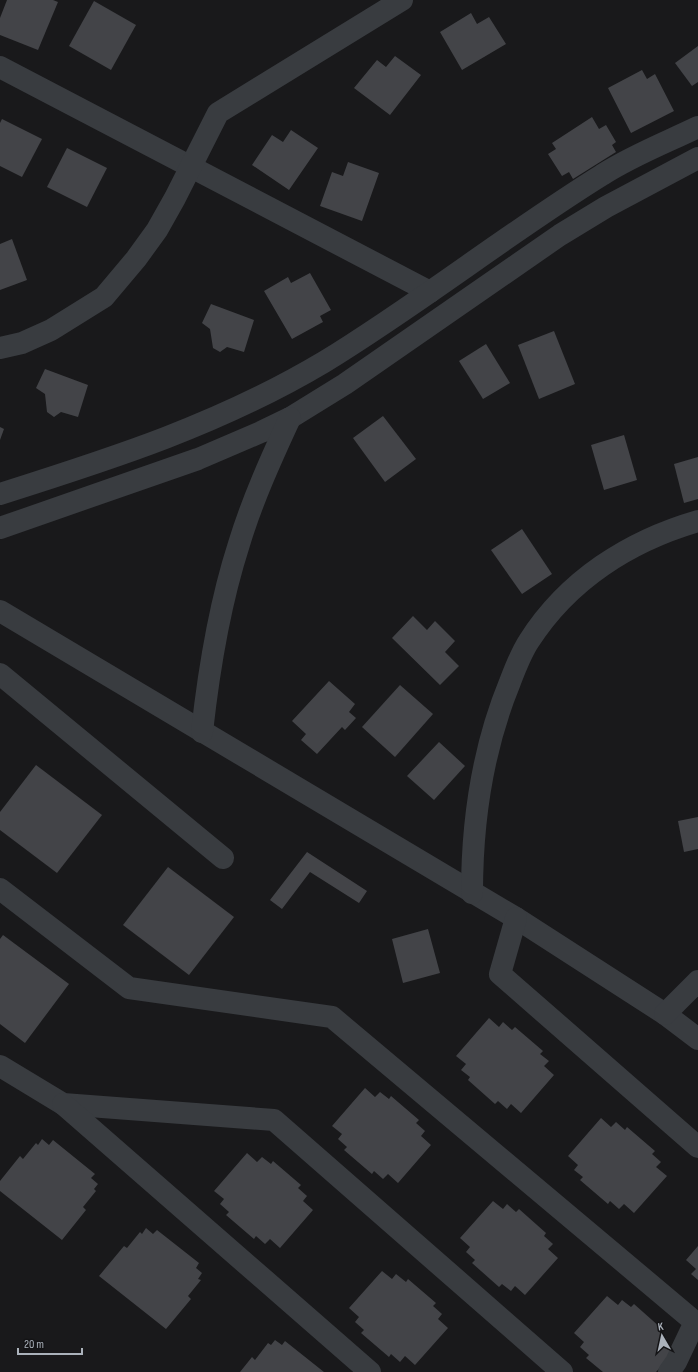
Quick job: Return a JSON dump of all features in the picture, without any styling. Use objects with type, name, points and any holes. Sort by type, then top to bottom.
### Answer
[{"type":"street","points":[[0,334],[17,329],[44,317],[94,286],[124,250],[218,114],[402,0]]},
{"type":"street","points":[[0,67],[430,292]]},
{"type":"street","points":[[0,494],[143,448],[239,407],[323,362],[430,292],[603,174],[698,127]]},
{"type":"street","points":[[0,528],[204,456],[290,418],[344,384],[560,235],[606,207],[698,158]]},
{"type":"street","points":[[0,348],[22,343],[51,330],[104,297],[136,259],[157,230],[175,198],[183,163]]},
{"type":"street","points":[[202,732],[208,682],[227,583],[252,506],[290,418]]},
{"type":"street","points":[[472,893],[474,823],[486,755],[504,695],[528,642],[562,599],[595,570],[634,545],[674,528],[698,521]]},
{"type":"street","points":[[0,611],[516,918],[665,1014],[698,1040]]},
{"type":"street","points":[[0,674],[223,858]]},
{"type":"street","points":[[0,889],[129,988],[332,1018],[695,1322],[676,1362],[669,1372]]},
{"type":"street","points":[[516,918],[500,974],[698,1147]]},
{"type":"street","points":[[665,1014],[698,981]]},
{"type":"street","points":[[0,1066],[62,1104],[370,1372]]},
{"type":"street","points":[[62,1104],[274,1120],[562,1372]]},
{"type":"building","points":[[7,0],[53,0],[58,2],[38,50],[0,35],[0,18]]},
{"type":"building","points":[[94,1],[136,25],[111,70],[69,46]]},
{"type":"building","points":[[471,13],[477,24],[489,17],[506,44],[462,70],[440,32]]},
{"type":"building","points":[[698,46],[698,82],[692,86],[675,63]]},
{"type":"building","points":[[395,56],[421,75],[390,115],[354,88],[377,60],[386,67]]},
{"type":"building","points":[[642,70],[647,79],[655,74],[674,111],[631,133],[608,88]]},
{"type":"building","points":[[592,117],[599,129],[606,125],[616,142],[612,145],[616,152],[573,179],[569,172],[562,176],[548,154],[556,149],[552,143]]},
{"type":"building","points":[[2,119],[42,139],[22,177],[0,166],[0,123]]},
{"type":"building","points":[[291,130],[318,148],[289,190],[252,165],[272,135],[283,142]]},
{"type":"building","points":[[67,148],[107,168],[87,207],[47,187]]},
{"type":"building","points":[[348,162],[379,173],[362,221],[320,206],[332,172],[343,176]]},
{"type":"building","points":[[12,239],[27,280],[0,290],[0,244]]},
{"type":"building","points":[[310,273],[331,310],[320,316],[323,322],[292,339],[264,291],[288,277],[291,283]]},
{"type":"building","points":[[211,304],[254,320],[244,352],[227,347],[220,352],[213,348],[210,329],[202,323]]},
{"type":"building","points":[[554,331],[575,384],[539,399],[518,345]]},
{"type":"building","points":[[486,344],[510,383],[483,399],[459,361]]},
{"type":"building","points":[[45,369],[88,385],[78,417],[61,412],[54,417],[47,412],[45,394],[36,388]]},
{"type":"building","points":[[383,416],[416,459],[385,482],[353,438]]},
{"type":"building","points":[[0,427],[4,429],[0,440]]},
{"type":"building","points":[[624,435],[637,480],[604,490],[591,445]]},
{"type":"building","points":[[698,457],[698,499],[684,503],[674,464]]},
{"type":"building","points":[[522,529],[552,574],[522,594],[491,550]]},
{"type":"building","points":[[413,616],[427,630],[435,621],[455,641],[445,652],[459,666],[440,685],[392,638]]},
{"type":"building","points":[[329,681],[355,704],[349,712],[356,718],[345,730],[342,727],[317,754],[301,740],[306,734],[292,721]]},
{"type":"building","points":[[400,685],[433,714],[395,757],[362,727]]},
{"type":"building","points":[[439,742],[465,766],[434,800],[407,776]]},
{"type":"building","points":[[36,765],[102,815],[57,873],[0,830],[0,812]]},
{"type":"building","points":[[698,817],[698,849],[684,852],[678,821]]},
{"type":"building","points":[[307,852],[367,891],[359,903],[310,872],[282,909],[270,900]]},
{"type":"building","points":[[168,867],[234,917],[189,975],[123,925]]},
{"type":"building","points":[[428,929],[440,973],[403,983],[392,939]]},
{"type":"building","points":[[3,935],[69,984],[25,1043],[0,1024],[0,939]]},
{"type":"building","points":[[489,1018],[499,1027],[503,1022],[512,1030],[515,1027],[543,1051],[540,1054],[549,1061],[544,1066],[554,1075],[521,1113],[511,1104],[507,1109],[498,1101],[495,1104],[468,1080],[470,1077],[461,1070],[466,1064],[456,1056]]},
{"type":"building","points":[[365,1088],[375,1097],[380,1092],[389,1099],[391,1096],[419,1120],[416,1123],[425,1131],[421,1136],[431,1145],[398,1183],[388,1174],[383,1179],[374,1171],[372,1174],[344,1150],[347,1147],[338,1139],[342,1134],[332,1126]]},
{"type":"building","points":[[601,1118],[611,1127],[616,1122],[625,1130],[627,1127],[655,1151],[652,1154],[661,1162],[656,1167],[667,1176],[634,1213],[624,1204],[619,1209],[610,1201],[608,1204],[580,1180],[583,1177],[574,1170],[578,1165],[568,1156]]},
{"type":"building","points":[[42,1139],[49,1145],[53,1140],[95,1174],[91,1178],[98,1184],[94,1189],[96,1191],[83,1207],[86,1210],[62,1240],[0,1191],[0,1181],[20,1156],[23,1159],[36,1143],[38,1145]]},
{"type":"building","points":[[247,1153],[257,1162],[262,1157],[271,1164],[273,1161],[301,1185],[298,1188],[307,1196],[303,1201],[313,1210],[280,1248],[270,1239],[265,1244],[256,1236],[254,1239],[226,1215],[229,1212],[220,1204],[224,1199],[214,1191]]},
{"type":"building","points":[[493,1201],[503,1209],[507,1204],[516,1212],[519,1209],[546,1233],[544,1236],[553,1244],[548,1249],[558,1258],[525,1295],[515,1286],[511,1291],[502,1284],[499,1287],[472,1263],[475,1260],[466,1252],[470,1247],[460,1238]]},
{"type":"building","points":[[146,1228],[153,1234],[157,1230],[199,1263],[196,1268],[202,1273],[198,1279],[201,1280],[188,1296],[191,1299],[166,1329],[99,1276],[124,1246],[127,1248],[140,1232],[142,1234]]},
{"type":"building","points":[[698,1246],[698,1280],[691,1274],[696,1269],[686,1260]]},
{"type":"building","points":[[382,1271],[392,1279],[396,1274],[406,1282],[408,1279],[436,1303],[433,1306],[442,1314],[438,1319],[448,1328],[415,1365],[405,1356],[400,1362],[391,1354],[389,1357],[361,1333],[364,1330],[355,1322],[359,1317],[349,1308]]},
{"type":"building","points":[[607,1296],[618,1305],[622,1300],[631,1307],[634,1304],[661,1328],[658,1331],[667,1339],[663,1344],[673,1353],[656,1372],[603,1372],[586,1358],[589,1355],[580,1347],[584,1342],[574,1333]]},
{"type":"building","points":[[275,1340],[282,1345],[285,1341],[324,1372],[240,1372],[252,1357],[255,1360],[268,1343],[271,1345]]}]
